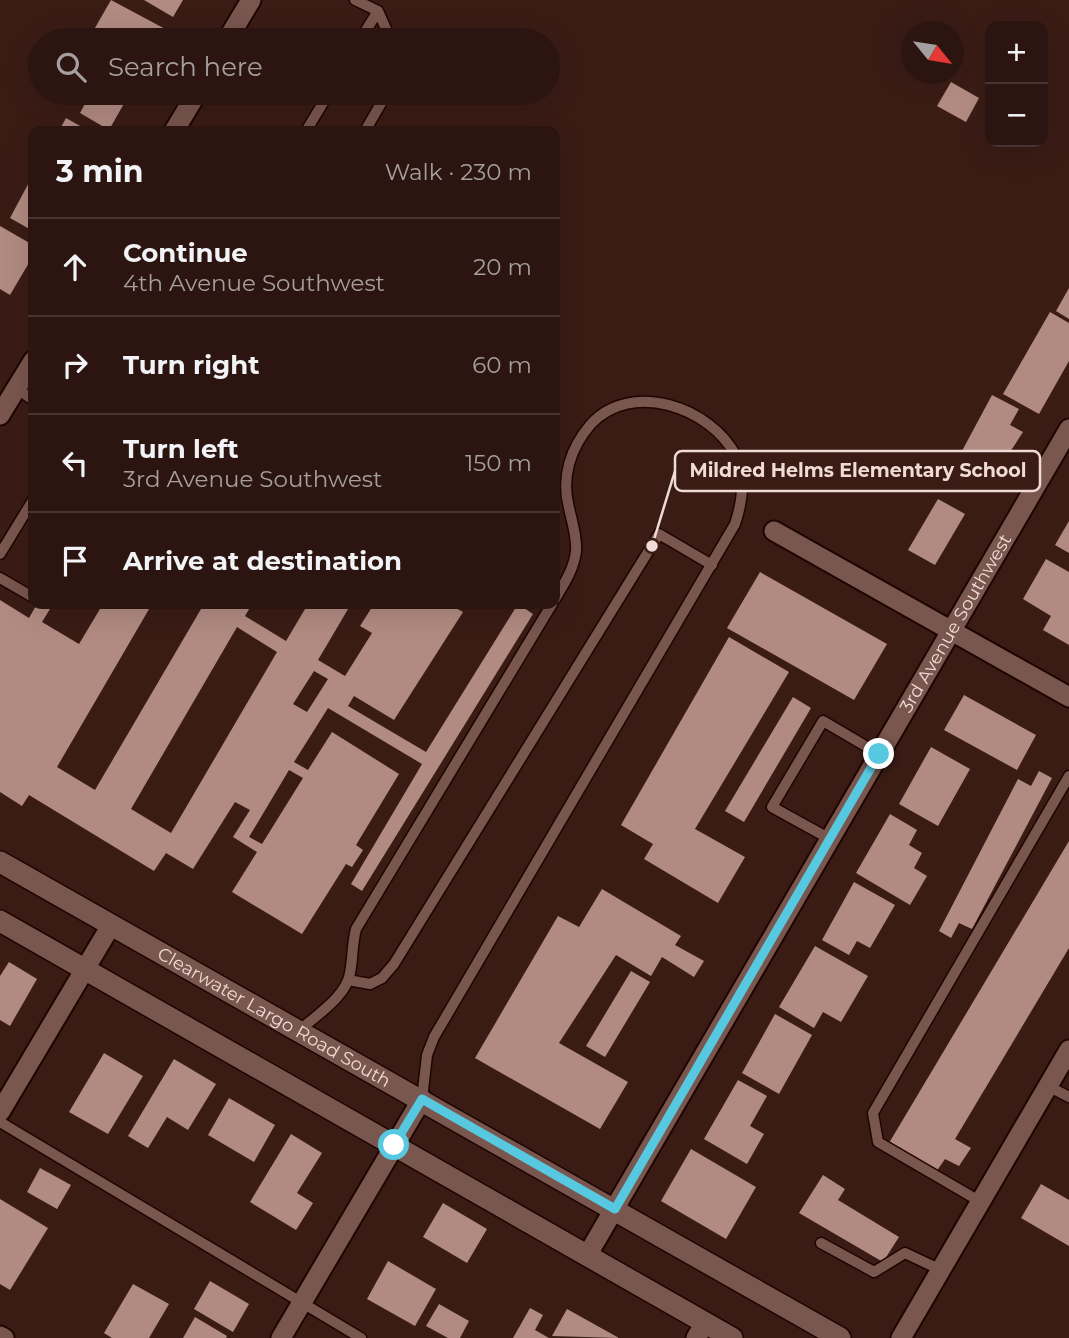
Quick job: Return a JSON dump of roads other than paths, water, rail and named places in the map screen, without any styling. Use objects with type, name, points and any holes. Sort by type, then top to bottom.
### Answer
[{"type":"main road","name":"Clearwater Largo Road South","points":[[0,862],[110,927],[422,1099],[840,1338]]},
{"type":"main road","points":[[0,921],[588,1254],[700,1330],[732,1338]]},
{"type":"street","points":[[234,28],[251,0]]},
{"type":"street","points":[[177,126],[190,105]]},
{"type":"street","points":[[0,415],[28,369]]},
{"type":"street","name":"3rd Avenue Southwest","points":[[588,1254],[1069,429]]},
{"type":"street","points":[[774,531],[1069,697]]},
{"type":"street","points":[[0,1112],[110,927]]},
{"type":"street","points":[[901,1338],[1069,1050]]},
{"type":"street","points":[[281,1338],[422,1099]]},
{"type":"lane","points":[[355,0],[378,10],[386,28]]},
{"type":"lane","points":[[367,28],[378,10]]},
{"type":"lane","points":[[309,126],[322,105]]},
{"type":"lane","points":[[368,126],[380,105]]},
{"type":"lane","points":[[16,388],[28,396]]},
{"type":"lane","points":[[422,1099],[427,1055],[434,1037],[735,524],[741,504],[737,457],[724,439],[683,410],[657,401],[635,401],[609,408],[590,425],[572,452],[564,480],[576,551],[569,576],[560,591]]},
{"type":"lane","points":[[0,554],[28,508]]},
{"type":"lane","points":[[348,980],[370,984],[382,978],[394,964],[659,534],[712,565]]},
{"type":"lane","points":[[0,578],[28,594]]},
{"type":"lane","points":[[299,1031],[342,991],[348,980],[356,929],[549,609]]},
{"type":"lane","points":[[830,839],[772,807],[823,721],[879,754]]},
{"type":"lane","points":[[981,1202],[878,1142],[873,1113],[1069,776]]},
{"type":"lane","points":[[1048,1086],[1069,1097]]},
{"type":"lane","points":[[0,1122],[361,1338]]},
{"type":"lane","points":[[821,1242],[874,1272],[905,1253],[941,1270]]},
{"type":"place","name":"Mildred Helms Elementary School","points":[[652,546]]}]
